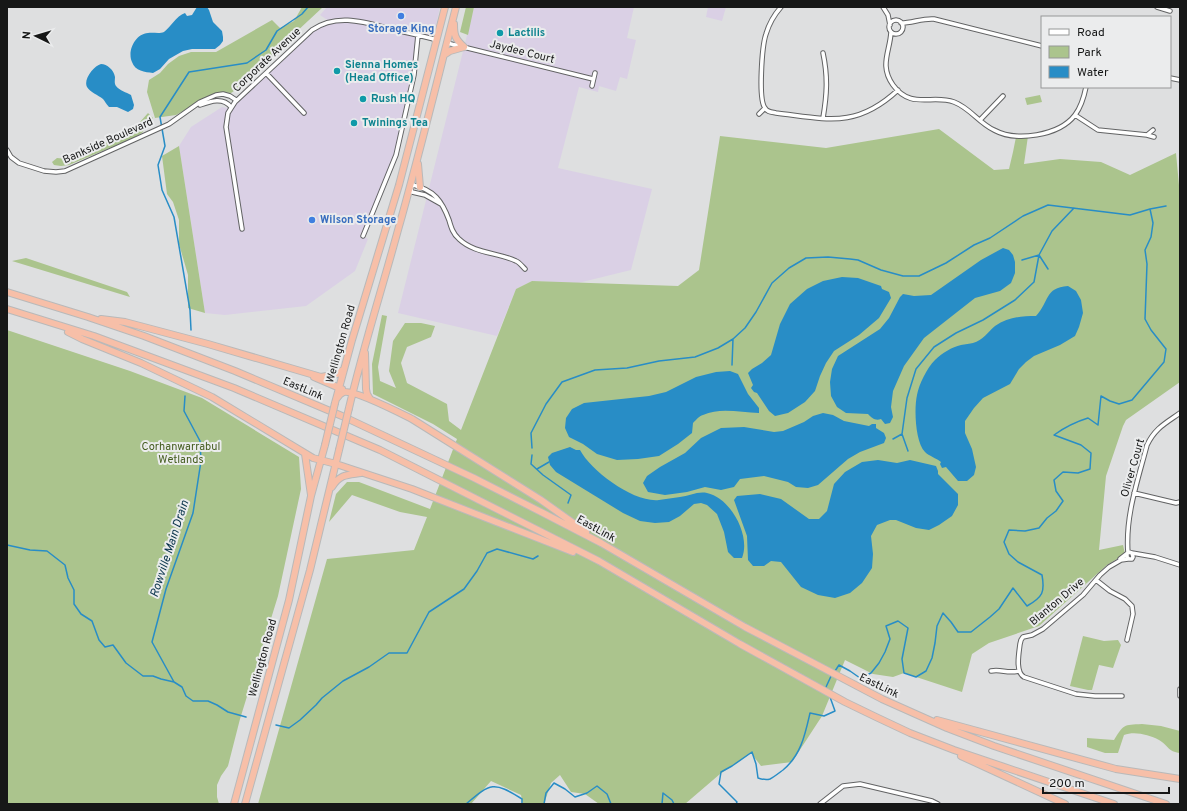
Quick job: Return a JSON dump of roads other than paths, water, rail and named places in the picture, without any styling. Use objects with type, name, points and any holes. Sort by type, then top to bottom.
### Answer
[{"type":"highway","name":"Wellington Road","points":[[234,804],[289,600],[311,496],[343,370],[399,185],[445,7]]},
{"type":"highway","name":"Wellington Road","points":[[245,804],[310,570],[364,346],[410,188],[456,7]]},
{"type":"highway","points":[[454,14],[456,37],[458,42],[464,47]]},
{"type":"highway","points":[[437,40],[447,43]]},
{"type":"highway","points":[[444,56],[450,51],[464,47]]},
{"type":"highway","points":[[419,152],[418,164],[420,187]]},
{"type":"highway","points":[[399,185],[410,188]]},
{"type":"highway","name":"EastLink","points":[[7,292],[88,317],[235,371],[342,416],[474,478],[601,543],[745,627],[882,699],[994,746],[1166,804]]},
{"type":"highway","points":[[7,309],[94,336],[234,388],[380,450],[598,561],[845,702],[876,718],[923,738],[1065,804]]},
{"type":"highway","points":[[88,317],[125,322],[321,377],[337,374],[343,370]]},
{"type":"highway","points":[[55,325],[82,339],[142,363],[212,397],[272,432],[305,454],[320,461],[328,461],[412,489],[554,546],[598,561]]},
{"type":"highway","points":[[364,346],[366,389],[370,399]]},
{"type":"highway","points":[[307,373],[345,392],[348,396],[350,406]]},
{"type":"highway","points":[[336,401],[340,394],[345,392],[353,392],[391,408],[412,419],[541,500],[601,543]]},
{"type":"highway","points":[[324,448],[324,456],[328,461]]},
{"type":"highway","points":[[328,461],[333,459],[338,452]]},
{"type":"highway","points":[[305,454],[311,496]]},
{"type":"highway","points":[[330,490],[337,479],[341,476],[365,473]]},
{"type":"highway","points":[[274,658],[285,661]]},
{"type":"highway","points":[[913,713],[1116,769],[1180,780]]},
{"type":"highway","points":[[923,738],[1114,804]]},
{"type":"street","points":[[781,7],[769,27],[761,60],[762,99],[767,111],[843,119],[866,113],[882,104],[898,90]]},
{"type":"street","points":[[883,7],[888,15],[895,21],[901,23],[910,23],[924,19],[934,19],[1041,46]]},
{"type":"street","points":[[1157,7],[1170,11]]},
{"type":"street","points":[[888,15],[891,42],[887,53],[886,66],[890,79],[898,90],[911,98],[919,100],[954,102],[964,107],[989,128],[1000,133],[1024,137],[1060,128],[1075,115],[1081,105],[1086,88]]},
{"type":"street","name":"Corporate Avenue","points":[[242,229],[226,127],[228,115],[236,100],[312,30],[330,21],[357,21],[437,40]]},
{"type":"street","points":[[890,25],[895,21]]},
{"type":"street","points":[[901,23],[902,29]]},
{"type":"street","points":[[891,42],[902,29],[910,23]]},
{"type":"street","points":[[891,32],[898,34]]},
{"type":"street","points":[[363,236],[396,155],[414,75],[418,35]]},
{"type":"street","name":"Jaydee Court","points":[[447,43],[594,79]]},
{"type":"street","points":[[823,53],[827,88],[823,118]]},
{"type":"street","points":[[266,73],[304,113]]},
{"type":"street","points":[[592,86],[595,73]]},
{"type":"street","name":"Bankside Boulevard","points":[[7,150],[19,163],[44,171],[56,172],[73,168],[169,124],[200,102],[216,95],[222,94],[230,96],[236,100]]},
{"type":"street","points":[[980,120],[1003,96]]},
{"type":"street","name":"Bankside Boulevard","points":[[193,108],[216,100],[226,102],[231,107]]},
{"type":"street","points":[[759,114],[765,108]]},
{"type":"street","points":[[1075,115],[1098,130],[1154,137]]},
{"type":"street","points":[[1146,135],[1153,130]]},
{"type":"street","points":[[441,204],[425,196],[412,192],[410,188],[413,185],[433,193],[441,204],[446,213],[454,233],[464,243],[475,249],[517,261],[525,269]]},
{"type":"street","name":"Oliver Court","points":[[1130,555],[1127,541],[1128,526],[1134,493],[1151,436],[1159,428],[1180,413]]},
{"type":"street","points":[[1134,493],[1176,503],[1180,502]]},
{"type":"street","name":"Blanton Drive","points":[[1019,671],[1020,644],[1023,637],[1032,635],[1043,629],[1083,595],[1109,567],[1118,561],[1130,555],[1143,555],[1155,557],[1180,565]]},
{"type":"street","points":[[1096,580],[1110,591],[1125,599],[1132,606],[1133,614],[1128,640]]},
{"type":"street","points":[[991,670],[1009,673],[1019,671],[1021,676],[1076,694],[1091,696],[1122,696]]},
{"type":"street","points":[[1180,689],[1180,696]]},
{"type":"street","points":[[820,804],[843,786],[860,784],[932,801],[938,804]]},
{"type":"water","points":[[197,7],[207,7],[213,22],[222,31],[223,41],[220,45],[215,49],[192,49],[183,51],[169,59],[160,69],[153,73],[141,70],[133,65],[131,48],[139,36],[143,34],[164,32],[182,14],[185,13],[187,16],[192,15]]},
{"type":"water","points":[[101,64],[106,65],[112,70],[115,77],[116,86],[131,95],[134,105],[133,109],[128,112],[117,107],[109,107],[103,99],[88,89],[86,84],[90,73],[95,67]]},
{"type":"water","points":[[1003,248],[1009,250],[1013,255],[1015,262],[1015,273],[1011,283],[1000,291],[975,298],[924,338],[904,366],[893,391],[891,407],[893,417],[890,423],[885,424],[881,419],[879,420],[872,418],[868,414],[846,413],[837,407],[831,396],[830,382],[832,369],[838,356],[880,329],[889,318],[903,294],[914,296],[931,295],[981,260]]},
{"type":"water","points":[[842,277],[858,278],[881,286],[882,289],[889,292],[891,298],[879,318],[859,335],[834,351],[826,363],[815,391],[805,402],[788,413],[775,416],[769,411],[757,393],[751,388],[753,385],[748,373],[771,355],[780,324],[790,304],[807,289],[823,281]]},
{"type":"water","points":[[1068,286],[1076,291],[1081,300],[1083,313],[1075,336],[1060,345],[1034,356],[1019,369],[1010,384],[983,398],[974,408],[965,421],[965,433],[972,449],[976,467],[974,475],[967,481],[958,481],[946,467],[942,468],[940,464],[941,462],[925,452],[919,441],[916,425],[916,401],[926,372],[932,363],[944,353],[958,346],[977,342],[1000,323],[1025,316],[1036,316],[1051,292],[1060,287]]},
{"type":"water","points":[[730,371],[738,374],[748,394],[759,408],[759,413],[717,411],[702,416],[693,423],[692,433],[659,456],[617,460],[597,454],[583,444],[569,437],[565,428],[566,418],[572,409],[584,403],[649,396],[666,392],[696,377],[716,372]]},
{"type":"water","points":[[823,413],[833,415],[844,421],[869,426],[876,424],[876,428],[884,433],[886,438],[884,443],[860,452],[848,459],[818,485],[808,488],[796,487],[788,482],[764,476],[740,479],[734,487],[721,490],[705,487],[687,492],[665,495],[648,492],[643,483],[647,476],[685,453],[701,438],[721,428],[744,427],[774,432],[783,431],[804,422],[813,416]]},
{"type":"water","points":[[570,447],[580,450],[593,467],[614,484],[626,491],[649,500],[659,500],[697,493],[707,493],[716,496],[724,502],[737,519],[744,539],[742,558],[734,558],[728,552],[724,532],[717,514],[707,505],[701,503],[694,504],[680,516],[669,522],[655,523],[640,521],[623,513],[556,472],[550,465],[548,457],[552,453]]},
{"type":"water","points":[[878,460],[897,463],[910,460],[936,466],[938,474],[958,494],[958,505],[952,516],[929,530],[916,528],[896,520],[890,520],[877,525],[871,536],[873,554],[872,568],[862,583],[850,593],[835,598],[818,595],[801,587],[781,562],[771,561],[764,566],[753,566],[748,560],[747,536],[734,500],[737,496],[760,494],[781,499],[809,519],[819,519],[827,511],[834,484],[845,472],[862,462]]},
{"type":"waterway","points":[[191,330],[190,310],[174,217],[162,190],[158,165],[165,146],[160,117],[189,72],[247,63],[266,50],[277,31],[302,14],[308,7]]},
{"type":"waterway","points":[[532,448],[531,433],[546,404],[562,382],[595,370],[627,368],[659,361],[695,357],[718,348],[733,339],[745,328],[756,312],[772,283],[789,268],[806,258],[828,257],[858,260],[881,270],[903,276],[919,276],[946,263],[974,245],[990,238],[1023,216],[1048,205],[1130,215],[1150,209]]},
{"type":"waterway","points":[[835,671],[839,665],[860,678],[871,673],[879,663],[890,639],[886,626],[898,621],[908,628],[902,659],[904,673],[916,677],[926,671],[932,658],[937,626],[943,613],[958,632],[971,632],[999,609],[1013,588],[1027,606],[1040,597],[1043,590],[1042,575],[1018,562],[1009,554],[1004,542],[1009,530],[1025,531],[1039,528],[1047,518],[1056,511],[1063,501],[1056,491],[1054,480],[1063,472],[1078,473],[1090,469],[1091,453],[1081,445],[1054,435],[1070,425],[1088,418],[1098,425],[1101,396],[1119,404],[1132,400],[1164,362],[1166,349],[1151,330],[1145,319],[1147,264],[1145,250],[1151,237],[1153,223],[1150,209],[1166,206]]},
{"type":"waterway","points":[[908,451],[902,434],[907,398],[916,369],[934,347],[956,333],[983,320],[1015,300],[1034,282],[1039,255],[1052,231],[1074,208]]},
{"type":"waterway","points":[[1022,260],[1039,255],[1048,269]]},
{"type":"waterway","points":[[732,365],[733,339]]},
{"type":"waterway","name":"Rowville Main Drain","points":[[174,682],[152,642],[166,589],[193,513],[201,461],[200,441],[184,411],[185,396]]},
{"type":"waterway","points":[[893,439],[902,434]]},
{"type":"waterway","points":[[532,455],[531,464],[543,475],[571,495],[568,503]]},
{"type":"waterway","points":[[537,469],[549,462]]},
{"type":"waterway","points":[[7,545],[30,550],[47,551],[65,565],[68,578],[74,590],[74,604],[81,614],[92,621],[99,640],[105,647],[113,645],[126,663],[143,676],[153,676],[174,682],[182,687],[186,696],[193,701],[208,701],[228,712],[246,717]]},
{"type":"waterway","points":[[276,725],[289,728],[343,681],[369,667],[389,653],[407,653],[429,612],[464,589],[477,571],[487,553],[497,549],[533,559],[538,556]]},
{"type":"waterway","points":[[827,689],[826,687],[832,674]]},
{"type":"waterway","points":[[736,804],[737,802],[719,784],[721,772],[752,752],[758,778],[770,779],[775,776],[789,764],[798,751],[804,737],[810,713],[824,716],[835,711],[830,697]]},
{"type":"waterway","points":[[544,804],[546,793],[554,783],[575,797],[587,793],[597,786],[607,794],[611,804]]},
{"type":"waterway","points":[[466,804],[487,788],[492,787],[505,789],[522,799],[522,804]]},
{"type":"waterway","points":[[662,804],[663,793],[672,800],[674,804]]},
{"type":"place","name":"Storage King","points":[[401,16]]},
{"type":"place","name":"Lactilis","points":[[500,33]]},
{"type":"place","name":"Sienna Homes (Head Office)","points":[[337,71]]},
{"type":"place","name":"Rush HQ","points":[[363,99]]},
{"type":"place","name":"Twinings Tea","points":[[354,123]]},
{"type":"place","name":"Wilson Storage","points":[[312,220]]},
{"type":"park label","name":"Corhanwarrabul Wetlands","points":[[181,453]]}]
